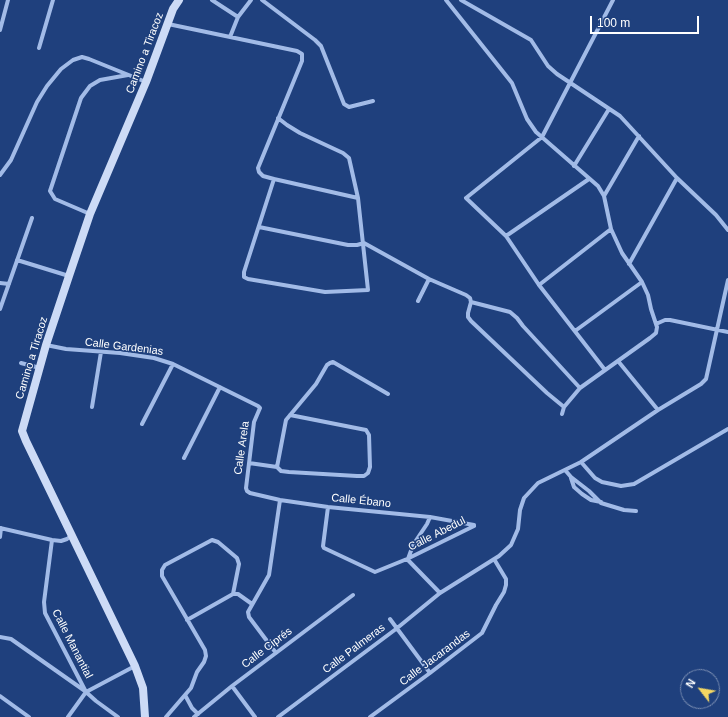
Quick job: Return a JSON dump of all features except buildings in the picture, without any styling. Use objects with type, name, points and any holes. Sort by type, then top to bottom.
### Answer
[{"type":"street","points":[[0,30],[8,0]]},
{"type":"street","points":[[39,48],[53,0]]},
{"type":"street","name":"Camino a Tiracoz","points":[[145,717],[143,688],[134,666],[22,431],[46,346],[90,214],[146,82],[173,9],[179,0]]},
{"type":"street","points":[[212,0],[238,17]]},
{"type":"street","points":[[230,37],[238,17],[251,0]]},
{"type":"street","points":[[262,0],[321,46],[344,104],[349,107],[373,101]]},
{"type":"street","points":[[446,0],[512,83],[527,119],[542,137],[598,186],[604,196],[611,229],[648,295],[656,324],[656,333],[580,388],[564,407],[562,414]]},
{"type":"street","points":[[461,0],[531,40],[548,66],[557,74],[620,116],[677,178],[716,215],[728,230]]},
{"type":"street","points":[[605,370],[539,285],[506,236],[466,198],[542,137],[612,0]]},
{"type":"street","points":[[168,24],[297,51],[302,54],[302,61],[258,168],[259,172],[263,176],[274,179],[358,198]]},
{"type":"street","points":[[0,175],[16,149],[37,102],[47,86],[61,69],[73,60],[82,57],[89,59],[146,82]]},
{"type":"street","points":[[90,214],[55,199],[50,191],[81,98],[90,86],[100,80],[128,75]]},
{"type":"street","points":[[574,166],[609,109]]},
{"type":"street","points":[[274,179],[244,272],[244,277],[248,279],[325,292],[368,290],[358,198],[349,158],[343,153],[300,133],[278,118]]},
{"type":"street","points":[[604,196],[638,136]]},
{"type":"street","points":[[630,264],[677,178]]},
{"type":"street","points":[[506,236],[589,179]]},
{"type":"street","points":[[0,309],[32,218]]},
{"type":"street","points":[[259,227],[348,245],[364,243],[430,279],[466,295],[470,298],[471,302],[468,313],[468,317],[471,321],[547,393],[564,407]]},
{"type":"street","points":[[539,285],[611,229]]},
{"type":"street","points":[[17,260],[69,276]]},
{"type":"street","points":[[418,301],[430,279]]},
{"type":"street","name":"Calle Palmeras","points":[[278,717],[396,629],[440,594],[494,559],[511,545],[518,529],[520,510],[524,498],[538,483],[581,462],[658,410],[701,384],[706,379],[728,280]]},
{"type":"street","points":[[575,332],[642,282]]},
{"type":"street","points":[[0,283],[9,284]]},
{"type":"street","points":[[471,302],[510,312],[580,388]]},
{"type":"street","points":[[656,324],[665,320],[670,320],[728,332]]},
{"type":"street","name":"Calle Gardenias","points":[[46,346],[154,358],[173,364],[260,408]]},
{"type":"street","points":[[92,407],[101,352]]},
{"type":"street","points":[[618,361],[658,410]]},
{"type":"street","points":[[277,467],[286,420],[316,384],[327,365],[333,362],[388,394]]},
{"type":"street","points":[[22,363],[40,368]]},
{"type":"street","points":[[142,424],[173,364]]},
{"type":"street","points":[[184,458],[220,387]]},
{"type":"street","name":"Calle Arela","points":[[246,491],[254,422],[260,408]]},
{"type":"street","points":[[249,463],[277,467],[281,471],[289,472],[357,476],[366,475],[370,468],[370,435],[368,432],[362,429],[290,414]]},
{"type":"street","points":[[581,462],[595,478],[602,482],[621,486],[634,484],[728,429]]},
{"type":"street","points":[[565,470],[571,477],[601,502]]},
{"type":"street","points":[[571,477],[574,487],[591,500],[624,510],[636,511]]},
{"type":"street","name":"Calle Ébano","points":[[246,491],[280,500],[328,507],[430,517],[474,525]]},
{"type":"street","points":[[276,653],[249,617],[248,612],[269,574],[280,500]]},
{"type":"street","points":[[328,507],[324,548],[375,572],[408,559],[413,545],[430,517]]},
{"type":"street","name":"Calle Abedul","points":[[440,594],[408,559],[474,525]]},
{"type":"street","points":[[0,537],[1,528],[52,540],[67,540],[71,536]]},
{"type":"street","name":"Calle Manantial","points":[[52,540],[44,608],[45,614],[86,692],[118,717]]},
{"type":"street","points":[[166,717],[191,688],[197,672],[206,656],[205,650],[162,576],[162,570],[165,565],[212,540],[218,542],[237,558],[239,564],[233,594]]},
{"type":"street","name":"Calle Jacarandas","points":[[370,717],[482,633],[504,592],[506,585],[506,579],[494,559]]},
{"type":"street","points":[[187,620],[233,594],[238,594],[252,604]]},
{"type":"street","name":"Calle Ciprés","points":[[194,717],[232,686],[352,595]]},
{"type":"street","points":[[390,620],[430,673]]},
{"type":"street","points":[[0,637],[11,639],[86,692]]},
{"type":"street","points":[[68,717],[86,692],[134,666]]},
{"type":"street","points":[[232,686],[255,717]]},
{"type":"street","points":[[186,695],[192,708],[198,714]]},
{"type":"street","points":[[0,696],[29,717]]}]
